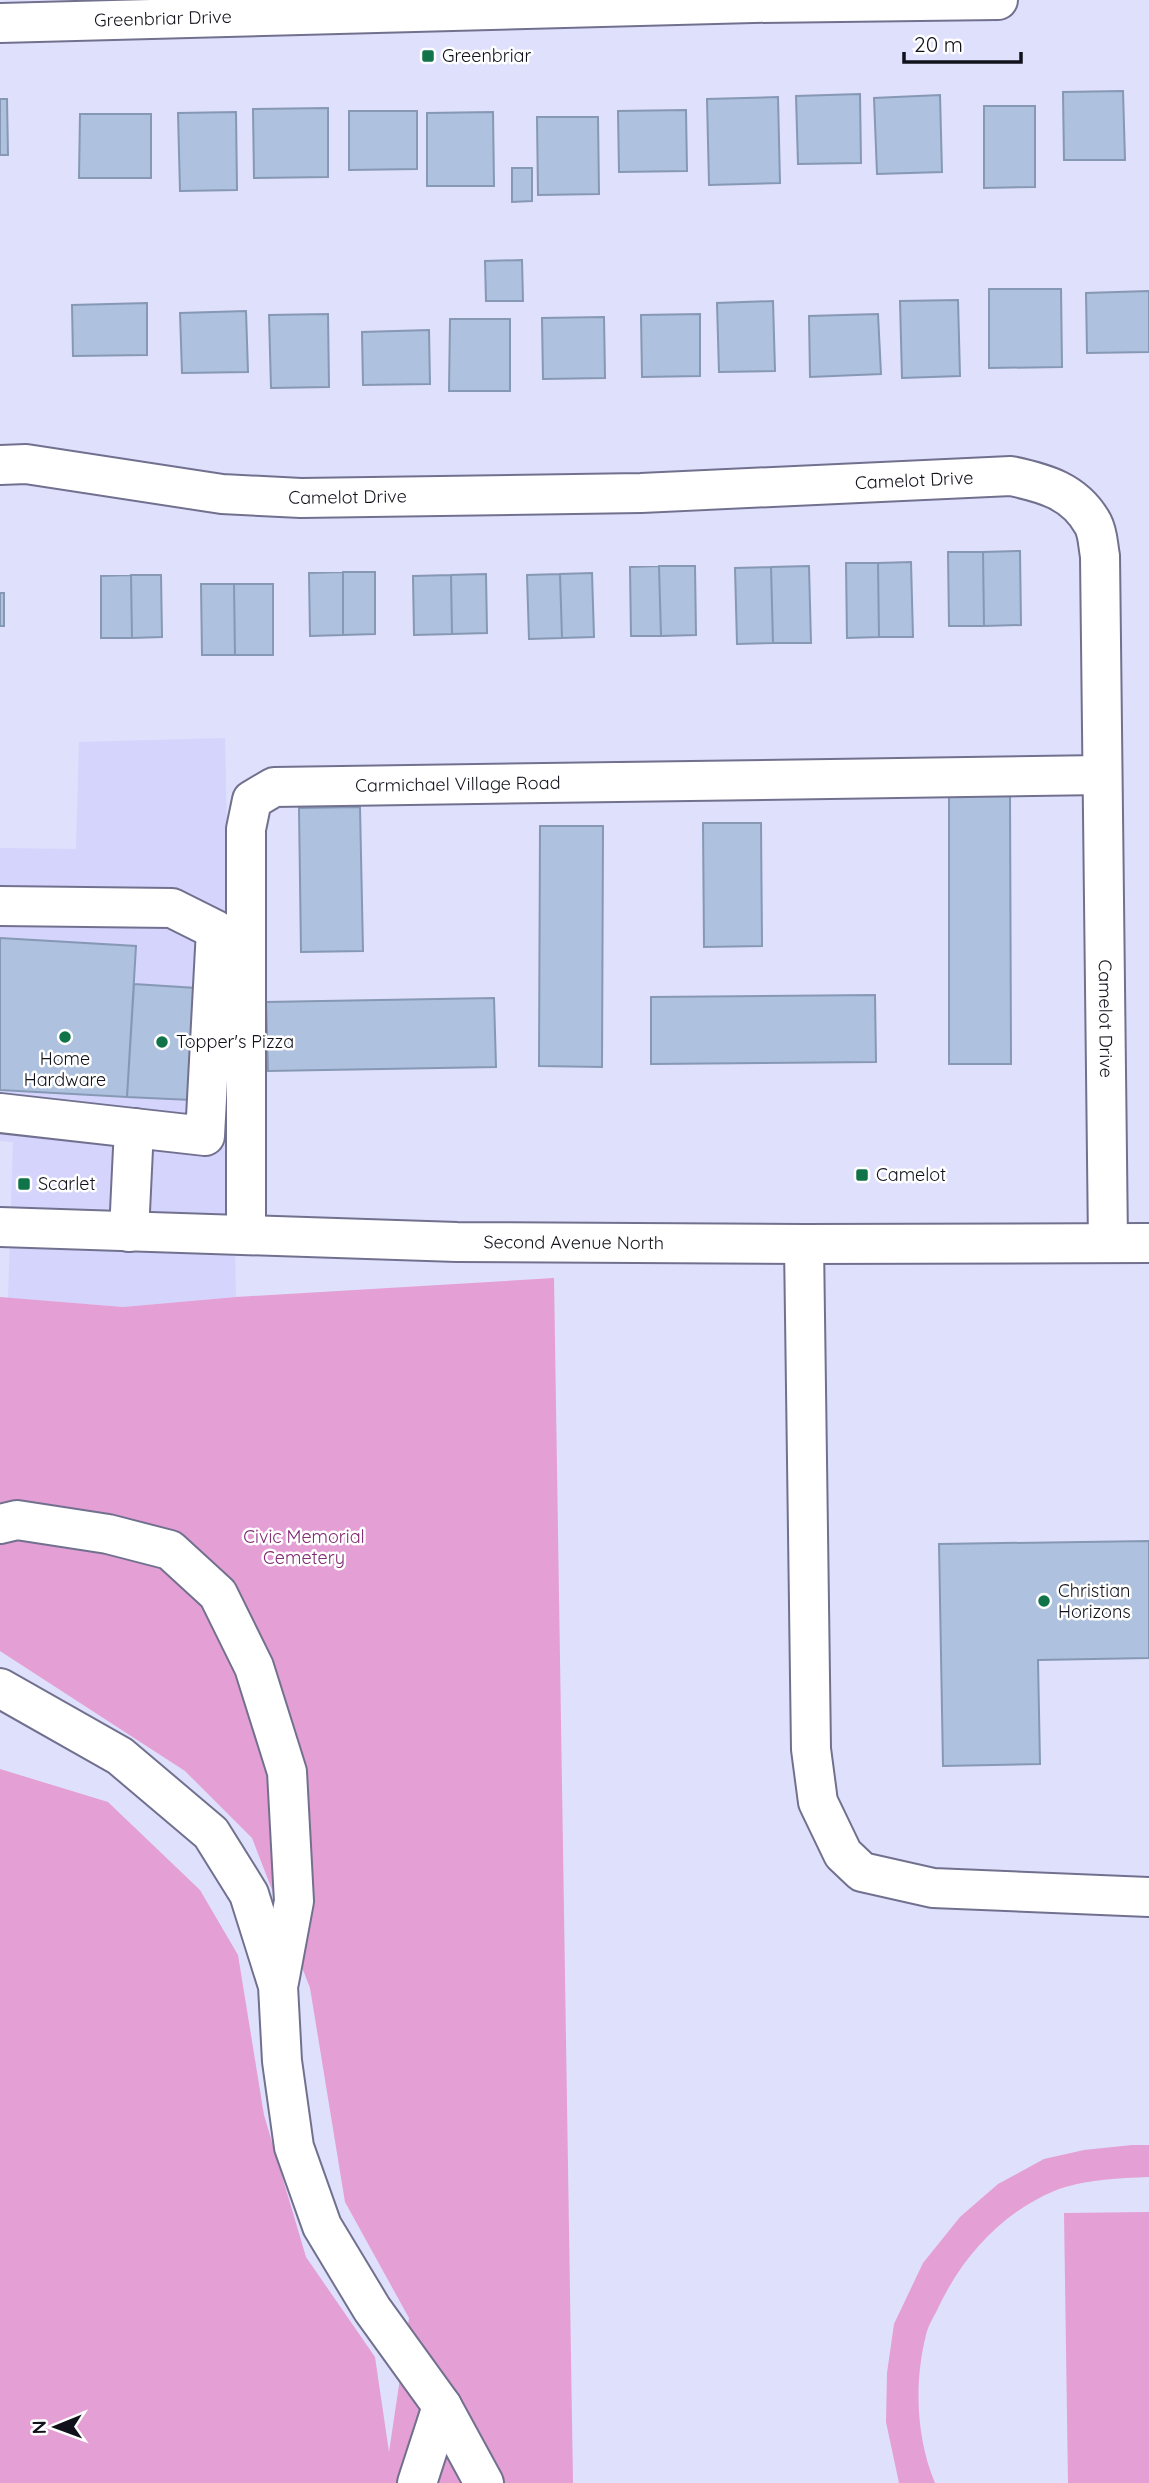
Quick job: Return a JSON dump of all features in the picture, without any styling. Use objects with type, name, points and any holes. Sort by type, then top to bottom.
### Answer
[{"type":"street","name":"Greenbriar Drive","points":[[0,23],[487,5],[999,0]]},
{"type":"street","name":"Camelot Drive","points":[[0,465],[26,464],[222,494],[301,498],[641,493],[1011,476],[1044,482],[1074,499],[1094,525],[1100,556],[1108,1243]]},
{"type":"street","name":"Carmichael Village Road","points":[[246,1234],[246,829],[253,800],[274,787],[1102,775]]},
{"type":"street","points":[[0,906],[172,908],[216,930],[205,1136],[0,1113]]},
{"type":"street","points":[[129,1233],[134,1128]]},
{"type":"street","name":"Second Avenue North","points":[[0,1227],[457,1242],[1149,1242]]},
{"type":"street","points":[[804,1244],[811,1749],[818,1802],[843,1854],[862,1872],[933,1888],[1149,1897]]},
{"type":"street","points":[[0,1524],[18,1520],[108,1534],[170,1550],[218,1594],[254,1667],[287,1772],[294,1901],[278,1986],[282,2061],[294,2147],[322,2226],[372,2309],[442,2406],[484,2483]]},
{"type":"street","points":[[0,1688],[120,1756],[211,1833],[249,1894],[278,1986]]},
{"type":"street","points":[[417,2483],[442,2406]]},
{"type":"shaded area","points":[[225,738],[236,1297],[123,1307],[8,1298],[13,1142],[0,1141],[0,848],[76,849],[79,742]]},
{"type":"green space","name":"Civic Memorial Cemetery","points":[[554,1278],[573,2483],[0,2483],[0,1769],[108,1802],[200,1890],[238,1955],[264,2115],[306,2257],[375,2357],[389,2452],[409,2318],[345,2202],[310,1988],[252,1838],[185,1771],[0,1651],[0,1297],[123,1307],[236,1297]]},
{"type":"green space","points":[[1149,2145],[1149,2177],[1076,2184],[1035,2200],[1017,2211],[986,2238],[960,2270],[928,2328],[922,2353],[919,2410],[924,2448],[935,2483],[899,2483],[886,2422],[887,2373],[894,2324],[923,2263],[960,2217],[998,2184],[1044,2159],[1084,2150]]},
{"type":"green space","points":[[1149,2212],[1149,2483],[1068,2483],[1064,2213]]},
{"type":"building","points":[[1123,91],[1125,160],[1064,160],[1063,92]]},
{"type":"building","points":[[860,94],[861,163],[798,164],[796,96]]},
{"type":"building","points":[[940,95],[942,172],[877,174],[874,98]]},
{"type":"building","points":[[778,97],[780,183],[709,185],[707,99]]},
{"type":"building","points":[[0,99],[7,99],[8,155],[0,155]]},
{"type":"building","points":[[984,106],[1035,106],[1035,187],[984,188]]},
{"type":"building","points":[[328,108],[328,177],[254,178],[253,109]]},
{"type":"building","points":[[686,110],[687,171],[619,172],[618,111]]},
{"type":"building","points":[[349,111],[417,111],[417,169],[349,170]]},
{"type":"building","points":[[236,112],[237,190],[180,191],[178,113]]},
{"type":"building","points":[[493,112],[494,186],[427,186],[427,113]]},
{"type":"building","points":[[80,114],[151,114],[151,178],[79,178]]},
{"type":"building","points":[[537,117],[598,117],[599,194],[538,195]]},
{"type":"building","points":[[512,168],[532,168],[532,201],[512,202]]},
{"type":"building","points":[[522,260],[523,301],[486,301],[485,261]]},
{"type":"building","points":[[989,289],[1061,289],[1062,367],[989,368]]},
{"type":"building","points":[[1149,291],[1149,352],[1087,353],[1086,293]]},
{"type":"building","points":[[958,300],[960,376],[902,378],[900,301]]},
{"type":"building","points":[[773,301],[775,371],[719,372],[717,303]]},
{"type":"building","points":[[147,303],[147,355],[73,356],[72,305]]},
{"type":"building","points":[[246,311],[248,372],[182,373],[180,313]]},
{"type":"building","points":[[328,314],[329,387],[271,388],[269,315]]},
{"type":"building","points":[[700,314],[700,376],[642,377],[641,315]]},
{"type":"building","points":[[878,314],[881,374],[810,377],[809,316]]},
{"type":"building","points":[[604,317],[605,378],[543,379],[542,318]]},
{"type":"building","points":[[450,319],[510,319],[510,391],[449,391]]},
{"type":"building","points":[[429,330],[430,384],[363,385],[362,332]]},
{"type":"building","points":[[1020,551],[1021,625],[984,626],[983,552]]},
{"type":"building","points":[[948,552],[983,552],[984,626],[949,626]]},
{"type":"building","points":[[911,562],[913,637],[879,637],[878,563]]},
{"type":"building","points":[[846,563],[878,563],[879,637],[847,638]]},
{"type":"building","points":[[659,566],[695,566],[696,635],[661,636]]},
{"type":"building","points":[[659,566],[661,636],[631,636],[630,567]]},
{"type":"building","points":[[809,566],[811,643],[773,643],[771,567]]},
{"type":"building","points":[[771,567],[773,643],[737,644],[735,568]]},
{"type":"building","points":[[343,572],[375,572],[375,634],[343,635]]},
{"type":"building","points":[[343,572],[343,635],[310,636],[309,573]]},
{"type":"building","points":[[592,573],[594,637],[562,638],[560,574]]},
{"type":"building","points":[[486,574],[487,633],[452,634],[451,575]]},
{"type":"building","points":[[560,574],[562,638],[529,639],[527,575]]},
{"type":"building","points":[[131,575],[161,575],[162,637],[132,638]]},
{"type":"building","points":[[131,575],[132,638],[101,638],[101,576]]},
{"type":"building","points":[[451,575],[452,634],[414,635],[413,576]]},
{"type":"building","points":[[201,584],[234,584],[235,655],[202,655]]},
{"type":"building","points":[[234,584],[273,584],[273,655],[235,655]]},
{"type":"building","points":[[0,593],[4,593],[4,626],[0,626]]},
{"type":"building","points":[[1010,793],[1011,1064],[949,1064],[949,794]]},
{"type":"building","points":[[360,807],[363,951],[301,952],[299,808]]},
{"type":"building","points":[[703,823],[761,823],[762,946],[704,947]]},
{"type":"building","points":[[540,826],[603,826],[602,1067],[539,1066]]},
{"type":"building","name":"Home Hardware","points":[[0,938],[136,946],[127,1097],[0,1090]]},
{"type":"building","name":"Topper's Pizza","points":[[134,984],[196,988],[191,1100],[127,1097]]},
{"type":"building","points":[[875,995],[876,1062],[651,1064],[651,997]]},
{"type":"building","points":[[494,998],[496,1067],[268,1071],[266,1002]]},
{"type":"building","name":"Christian Horizons","points":[[1149,1541],[1149,1658],[1038,1660],[1040,1764],[943,1766],[939,1544]]},
{"type":"place","name":"Greenbriar","points":[[428,56]]},
{"type":"place","name":"Home Hardware","points":[[65,1037]]},
{"type":"place","name":"Topper's Pizza","points":[[162,1042]]},
{"type":"place","name":"Camelot","points":[[862,1175]]},
{"type":"place","name":"Scarlet","points":[[24,1184]]},
{"type":"place","name":"Christian Horizons","points":[[1044,1601]]}]
